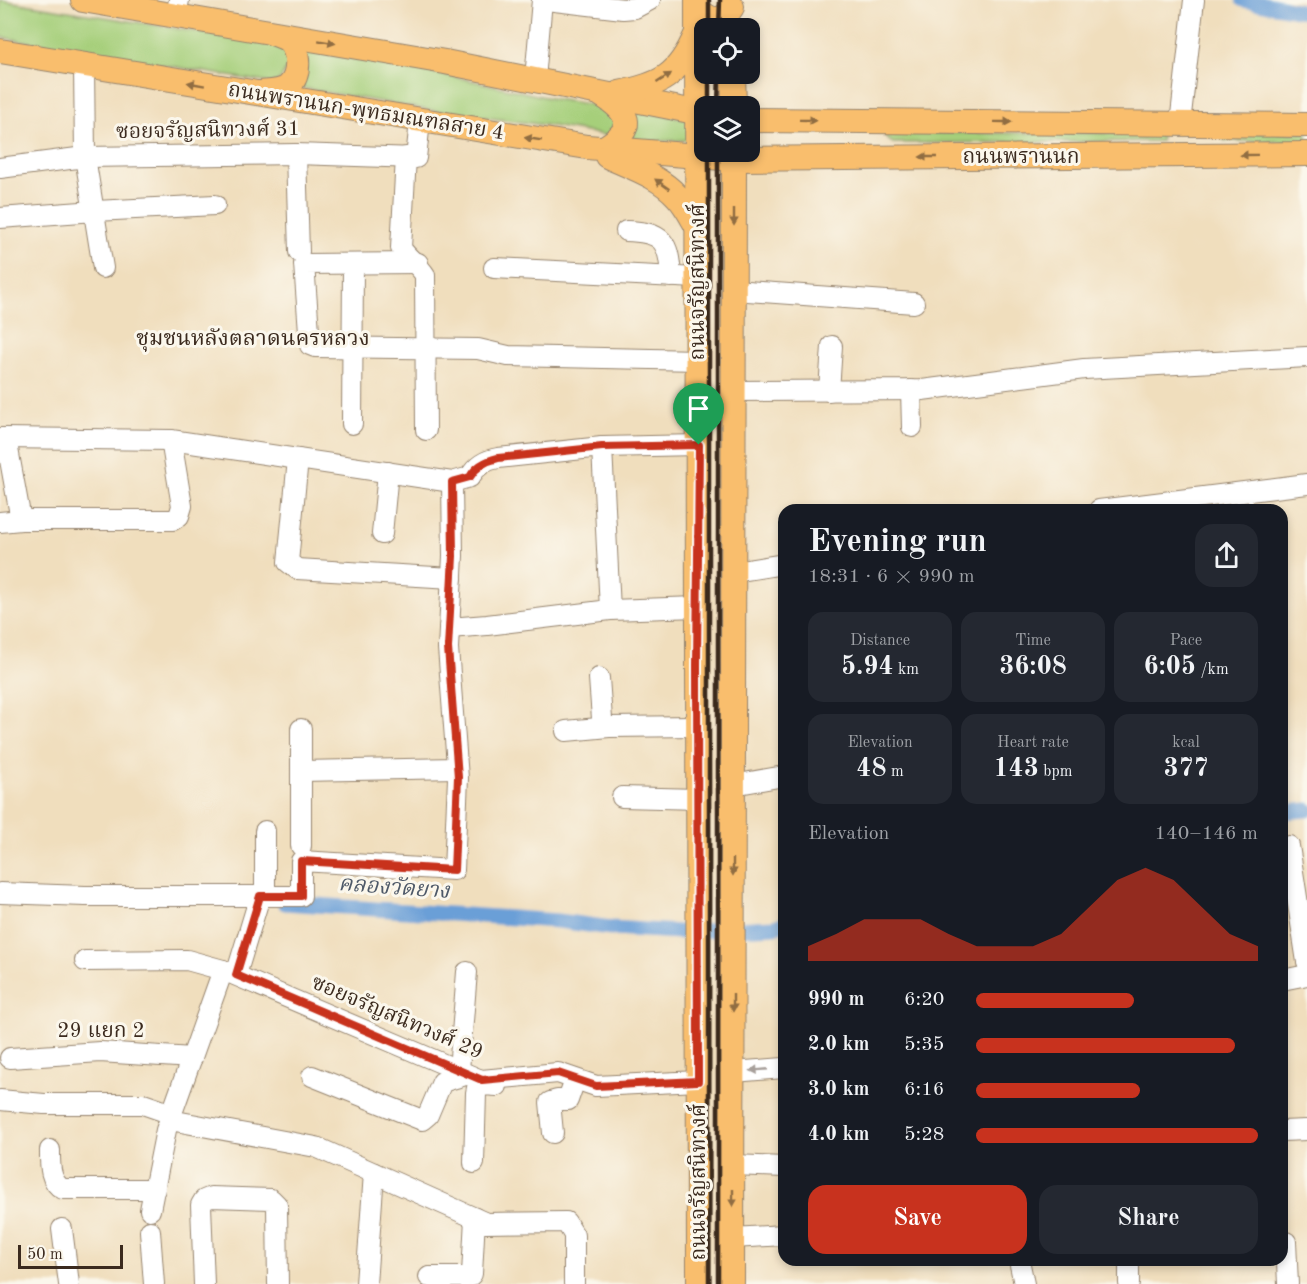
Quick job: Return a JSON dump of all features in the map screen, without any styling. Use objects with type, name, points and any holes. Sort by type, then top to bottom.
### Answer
[{"type":"main road","points":[[83,0],[177,8],[269,32],[535,79],[694,112]]},
{"type":"main road","points":[[697,3],[706,17],[714,19],[725,17],[732,12]]},
{"type":"main road","points":[[255,94],[280,90],[288,86],[296,73],[298,62],[288,41],[269,32]]},
{"type":"main road","points":[[604,93],[650,86],[671,75],[685,58],[694,40]]},
{"type":"main road","name":"ถนนพรานนก-พุทธมณฑลสาย 4","points":[[0,51],[597,148],[694,156]]},
{"type":"main road","points":[[597,148],[614,142],[622,135],[626,121],[620,107],[604,93]]},
{"type":"main road","name":"ถนนพรานนก","points":[[760,120],[1307,124]]},
{"type":"main road","points":[[597,148],[659,181],[677,196],[698,228]]},
{"type":"main road","name":"ถนนพรานนก","points":[[760,155],[1307,154]]},
{"type":"main road","name":"ถนนจรัญสนิทวงศ์","points":[[698,162],[699,1284]]},
{"type":"main road","name":"ถนนจรัญสนิทวงศ์","points":[[732,1284],[734,162]]},
{"type":"main road","points":[[698,287],[709,277],[719,275],[725,277],[734,294]]},
{"type":"main road","name":"ถนนจรัญสนิทวงศ์","points":[[714,322],[715,675]]},
{"type":"main road","points":[[698,808],[715,675]]},
{"type":"main road","points":[[715,675],[733,816]]},
{"type":"street","points":[[535,79],[544,0],[622,9],[635,8],[650,0]]},
{"type":"street","points":[[1180,124],[1194,0]]},
{"type":"street","points":[[84,65],[85,157],[103,268]]},
{"type":"street","points":[[420,121],[416,158],[406,157],[401,248],[405,254],[418,263],[425,274],[426,430]]},
{"type":"street","points":[[296,154],[299,252]]},
{"type":"street","name":"ซอยจรัญสนิทวงศ์ 31","points":[[0,168],[85,157],[296,154],[406,157]]},
{"type":"street","points":[[0,218],[215,206]]},
{"type":"street","points":[[626,231],[650,232],[660,239],[670,257],[671,277]]},
{"type":"street","points":[[418,263],[304,264],[310,345],[352,348],[478,348],[508,356],[699,360]]},
{"type":"street","points":[[352,424],[353,264]]},
{"type":"street","points":[[494,268],[671,277],[698,287]]},
{"type":"street","points":[[734,294],[914,303]]},
{"type":"street","points":[[829,391],[832,346]]},
{"type":"street","points":[[734,391],[911,390],[1083,369],[1307,357]]},
{"type":"street","points":[[911,390],[912,428]]},
{"type":"street","points":[[21,520],[3,438],[171,440],[452,482],[470,477],[488,460],[602,447],[699,445]]},
{"type":"street","points":[[0,522],[173,520],[179,516],[182,506],[171,440]]},
{"type":"street","points":[[602,447],[610,610]]},
{"type":"street","points":[[298,459],[288,562],[292,566],[297,569],[452,578]]},
{"type":"street","points":[[382,534],[388,472]]},
{"type":"street","points":[[301,853],[454,870],[457,768],[448,648],[452,578],[452,482]]},
{"type":"street","points":[[1145,504],[1307,483]]},
{"type":"street","points":[[734,572],[778,565]]},
{"type":"street","points":[[449,628],[610,610],[697,607]]},
{"type":"street","points":[[599,678],[602,719],[609,727]]},
{"type":"street","points":[[566,731],[609,727],[697,726]]},
{"type":"street","points":[[0,892],[260,901],[301,896],[301,729]]},
{"type":"street","points":[[301,771],[457,768]]},
{"type":"street","points":[[733,785],[778,777]]},
{"type":"street","points":[[622,798],[698,808]]},
{"type":"street","points":[[150,1209],[171,1117],[192,1058],[260,901],[265,831]]},
{"type":"street","points":[[1289,846],[1307,962]]},
{"type":"street","name":"ซอยจรัญสนิทวงศ์ 29","points":[[85,961],[187,960],[230,973],[482,1080],[558,1073],[566,1074],[574,1083],[596,1086],[698,1081]]},
{"type":"street","points":[[312,1076],[422,1120],[428,1115],[442,1082],[463,1073],[467,972]]},
{"type":"street","points":[[1288,979],[1307,975]]},
{"type":"street","name":"29 แยก 2","points":[[10,1058],[100,1052],[192,1058]]},
{"type":"street","points":[[733,1072],[778,1068]]},
{"type":"street","points":[[474,1163],[477,1088],[483,1085],[574,1083],[568,1100],[550,1102],[553,1133]]},
{"type":"street","points":[[0,1100],[44,1104],[143,1104],[171,1117],[316,1147],[486,1223],[566,1222],[574,1235],[574,1284]]},
{"type":"street","points":[[1288,1131],[1307,1130]]},
{"type":"street","points":[[50,1150],[50,1170],[58,1186],[63,1189],[155,1189]]},
{"type":"street","points":[[733,1165],[778,1167]]},
{"type":"street","points":[[366,1284],[374,1173]]},
{"type":"street","points":[[204,1284],[201,1205],[204,1200],[211,1197],[275,1201],[277,1205],[278,1284]]},
{"type":"street","points":[[429,1277],[478,1277],[472,1274],[475,1218]]},
{"type":"street","points":[[62,1230],[69,1284]]},
{"type":"street","points":[[150,1231],[154,1284]]},
{"type":"street","points":[[732,1238],[778,1235]]},
{"type":"street","points":[[1020,1266],[1024,1284]]},
{"type":"street","points":[[1129,1266],[1129,1284]]},
{"type":"street","points":[[1287,1266],[1288,1284]]},
{"type":"green space","points":[[0,0],[277,45],[284,48],[289,63],[280,80],[270,83],[0,37]]},
{"type":"green space","points":[[304,50],[446,75],[554,99],[600,106],[618,119],[609,136],[553,126],[429,110],[296,87]]},
{"type":"green space","points":[[632,111],[684,118],[691,123],[689,140],[632,142]]},
{"type":"green space","points":[[1227,132],[1307,133],[1307,142],[1224,141]]},
{"type":"green space","points":[[884,133],[1157,133],[1161,136],[1161,141],[893,143]]},
{"type":"waterway","points":[[1243,0],[1307,12]]},
{"type":"waterway","name":"คลองวัดยาง","points":[[1288,812],[1307,810]]},
{"type":"waterway","name":"คลองวัดยาง","points":[[285,903],[558,921],[611,928],[679,932],[778,926]]},
{"type":"railway","points":[[709,0],[709,18]]},
{"type":"railway","points":[[719,18],[720,0]]},
{"type":"railway","points":[[709,84],[709,96]]},
{"type":"railway","points":[[718,96],[719,84]]},
{"type":"railway","points":[[709,162],[709,1284]]},
{"type":"railway","points":[[718,162],[718,1284]]},
{"type":"district","name":"ชุมชนหลังตลาดนครหลวง","points":[[253,339]]},
{"type":"route","points":[[699,445],[698,1081],[596,1086],[558,1073],[482,1080],[466,1076],[459,1070],[236,975],[260,896],[301,896],[301,861],[454,870],[458,777],[448,648],[453,556],[452,482],[470,477],[488,460],[498,458],[602,447],[699,445]]}]
